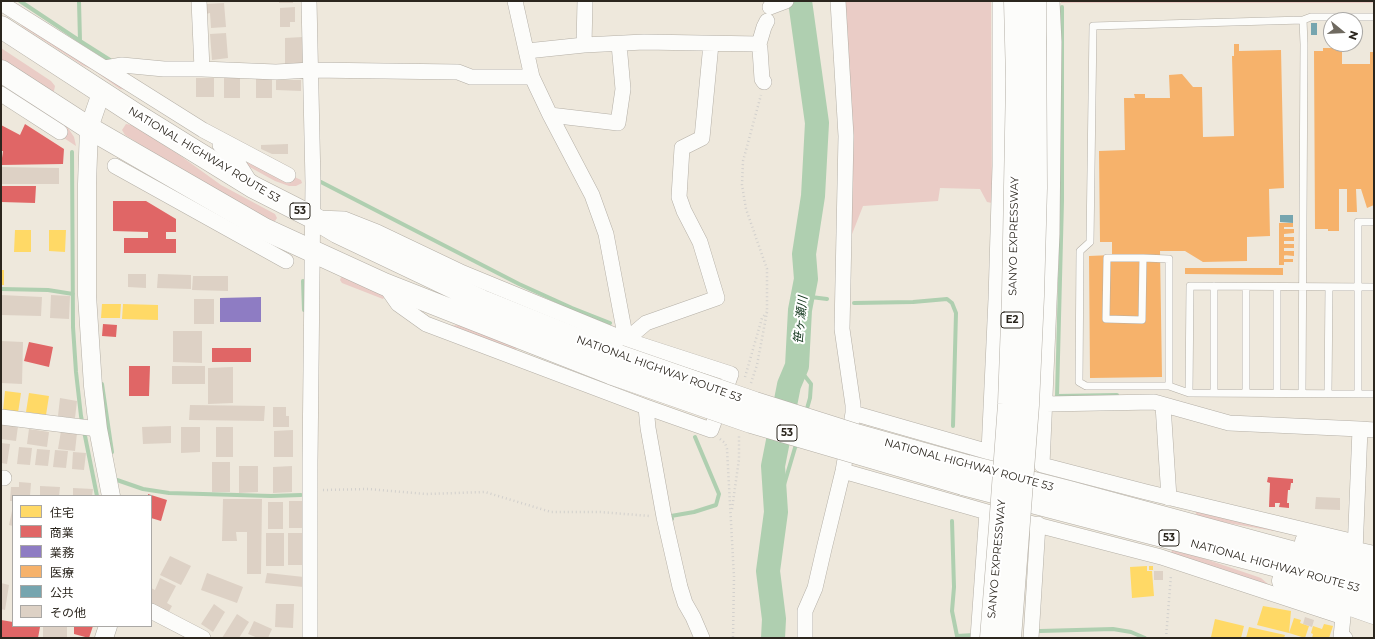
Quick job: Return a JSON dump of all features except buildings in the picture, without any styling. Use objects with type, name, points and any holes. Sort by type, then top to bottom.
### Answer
[{"type":"highway","name":"SANYO EXPRESSWAY","points":[[990,638],[1009,404],[1013,302],[1017,86],[1015,1]]},
{"type":"highway","name":"SANYO EXPRESSWAY","points":[[1010,638],[1028,413],[1033,296],[1036,188],[1034,1]]},
{"type":"highway","name":"NATIONAL HIGHWAY ROUTE 53","points":[[9,33],[101,93],[253,187],[312,217],[337,232],[482,301],[619,357],[759,424],[965,475],[1194,525],[1374,576]]},
{"type":"highway","name":"NATIONAL HIGHWAY ROUTE 53","points":[[1,72],[89,128],[187,185],[264,229],[312,252],[384,284],[470,318],[619,357]]},
{"type":"highway","name":"NATIONAL HIGHWAY ROUTE 53","points":[[965,475],[1248,558],[1374,593]]},
{"type":"highway","name":"53","points":[[1194,525],[1263,533],[1361,550]]},
{"type":"highway","points":[[1248,558],[1263,574],[1374,613]]},
{"type":"street","points":[[199,1],[202,69]]},
{"type":"street","points":[[309,1],[313,171],[310,638]]},
{"type":"street","points":[[515,1],[532,77],[592,195],[606,234],[619,357]]},
{"type":"street","points":[[584,45],[585,1]]},
{"type":"street","points":[[764,82],[762,79],[759,44],[769,14],[786,1]]},
{"type":"street","points":[[805,638],[805,611],[815,588],[843,471],[853,413],[842,329],[846,136],[838,1]]},
{"type":"street","points":[[989,452],[997,283],[1000,158],[1000,1]]},
{"type":"street","points":[[1042,465],[1046,404],[1052,234],[1054,42],[1052,1]]},
{"type":"street","points":[[1,3],[203,130],[288,175]]},
{"type":"street","points":[[1,11],[9,33]]},
{"type":"street","points":[[527,51],[584,45],[644,42],[759,44]]},
{"type":"street","points":[[550,115],[618,123],[623,89],[619,44]]},
{"type":"street","points":[[619,357],[646,323],[717,298],[700,242],[684,211],[679,197],[682,148],[702,138],[712,44]]},
{"type":"street","points":[[105,68],[122,65],[164,69],[276,72],[311,70],[458,72],[471,77],[532,77]]},
{"type":"street","points":[[1,90],[38,96]]},
{"type":"street","points":[[101,93],[89,128],[87,184],[87,295],[91,368],[88,427],[111,495]]},
{"type":"street","points":[[1,94],[60,132]]},
{"type":"street","points":[[203,130],[236,160],[253,187]]},
{"type":"street","points":[[115,166],[286,261]]},
{"type":"street","points":[[187,185],[195,211]]},
{"type":"street","points":[[220,224],[264,229]]},
{"type":"street","points":[[384,284],[398,304],[426,324],[646,407],[712,430],[731,374],[619,357]]},
{"type":"street","points":[[426,324],[470,318]]},
{"type":"street","points":[[853,413],[989,452],[1169,498],[1361,550],[1367,430],[1229,423],[1154,402],[1046,404]]},
{"type":"street","points":[[1163,405],[1169,498]]},
{"type":"street","points":[[646,407],[648,428],[664,518],[680,587],[685,603],[702,638]]},
{"type":"street","points":[[1,417],[88,427]]},
{"type":"street","points":[[942,499],[951,441]]},
{"type":"street","points":[[843,471],[987,512],[1172,560],[1343,617],[1341,637],[1345,638]]},
{"type":"street","points":[[978,638],[987,512]]},
{"type":"street","points":[[1031,638],[1038,524]]},
{"type":"street","points":[[152,612],[202,638]]},
{"type":"street","points":[[104,638],[108,627]]},
{"type":"lane","points":[[1374,17],[1311,17],[1303,20],[1093,26],[1090,242],[1080,251],[1079,382],[1086,386],[1169,386],[1189,393],[1374,394]]},
{"type":"lane","points":[[1302,393],[1303,20]]},
{"type":"lane","points":[[1358,394],[1358,222],[1374,222]]},
{"type":"lane","points":[[1143,258],[1142,320],[1106,319],[1107,258],[1143,258],[1169,259],[1169,386]]},
{"type":"lane","points":[[1189,393],[1190,286],[1374,287]]},
{"type":"lane","points":[[1214,286],[1214,393]]},
{"type":"lane","points":[[1246,287],[1246,393]]},
{"type":"lane","points":[[1277,287],[1277,393]]},
{"type":"lane","points":[[1328,393],[1329,287]]},
{"type":"path","points":[[749,390],[757,365],[767,312],[767,269],[746,209],[742,185],[743,161],[764,82]]},
{"type":"path","points":[[742,384],[748,370],[762,318],[767,312]]},
{"type":"path","points":[[730,516],[739,460],[739,430]]},
{"type":"path","points":[[723,433],[720,440],[725,443],[727,449],[734,577],[733,638]]},
{"type":"path","points":[[310,490],[368,489],[426,494],[485,492],[551,512],[600,512],[664,518]]},
{"type":"path","points":[[1166,638],[1172,560]]},
{"type":"shaded area","points":[[842,1],[991,1],[992,203],[987,202],[980,189],[940,188],[938,201],[863,206],[847,247]]},
{"type":"shaded area","points":[[1061,1],[1374,1],[1374,3],[1061,3]]},
{"type":"shaded area","points":[[7,12],[129,90],[120,89],[93,70],[82,65],[23,27]]},
{"type":"shaded area","points":[[1,48],[51,81],[55,86],[54,91],[44,93],[1,59]]},
{"type":"shaded area","points":[[16,95],[31,102],[61,121],[74,137],[76,146],[61,136]]},
{"type":"shaded area","points":[[126,124],[132,125],[178,154],[221,185],[275,214],[277,218],[272,222],[219,194],[125,135],[122,130]]},
{"type":"shaded area","points":[[233,152],[301,180],[302,183],[296,186],[289,186],[275,181],[246,165]]},
{"type":"shaded area","points":[[341,277],[345,277],[385,296],[383,299],[342,283],[340,280]]},
{"type":"shaded area","points":[[462,325],[517,347],[514,355],[444,326]]},
{"type":"shaded area","points":[[1194,510],[1280,532],[1199,518]]},
{"type":"shaded area","points":[[1173,548],[1261,578],[1269,585],[1171,553]]},
{"type":"waterway","points":[[20,1],[110,60]]},
{"type":"waterway","points":[[79,1],[80,41]]},
{"type":"waterway","name":"笹ヶ瀬川","points":[[773,638],[774,619],[768,571],[776,512],[773,466],[789,385],[797,366],[800,310],[806,279],[804,254],[813,196],[817,123],[800,1]]},
{"type":"waterway","points":[[1062,7],[1062,201],[1057,396],[1117,395]]},
{"type":"waterway","points":[[72,152],[73,327],[76,372],[81,416],[97,495]]},
{"type":"waterway","points":[[319,181],[519,284],[610,323]]},
{"type":"waterway","points":[[303,281],[304,310]]},
{"type":"waterway","points":[[1,289],[48,290],[73,294]]},
{"type":"waterway","points":[[803,296],[827,299]]},
{"type":"waterway","points":[[854,303],[913,302],[947,299],[952,303],[956,313],[953,426]]},
{"type":"waterway","points":[[797,366],[811,384],[810,398],[806,412]]},
{"type":"waterway","points":[[102,384],[112,452]]},
{"type":"waterway","points":[[672,519],[671,516],[694,512],[716,505],[719,494],[695,437]]},
{"type":"waterway","points":[[776,512],[797,441]]},
{"type":"waterway","points":[[117,480],[143,489],[169,493],[271,496],[301,495]]},
{"type":"waterway","points":[[952,521],[954,587],[952,611],[957,636],[974,635]]},
{"type":"waterway","points":[[1040,631],[1113,629],[1131,632],[1145,638]]}]
